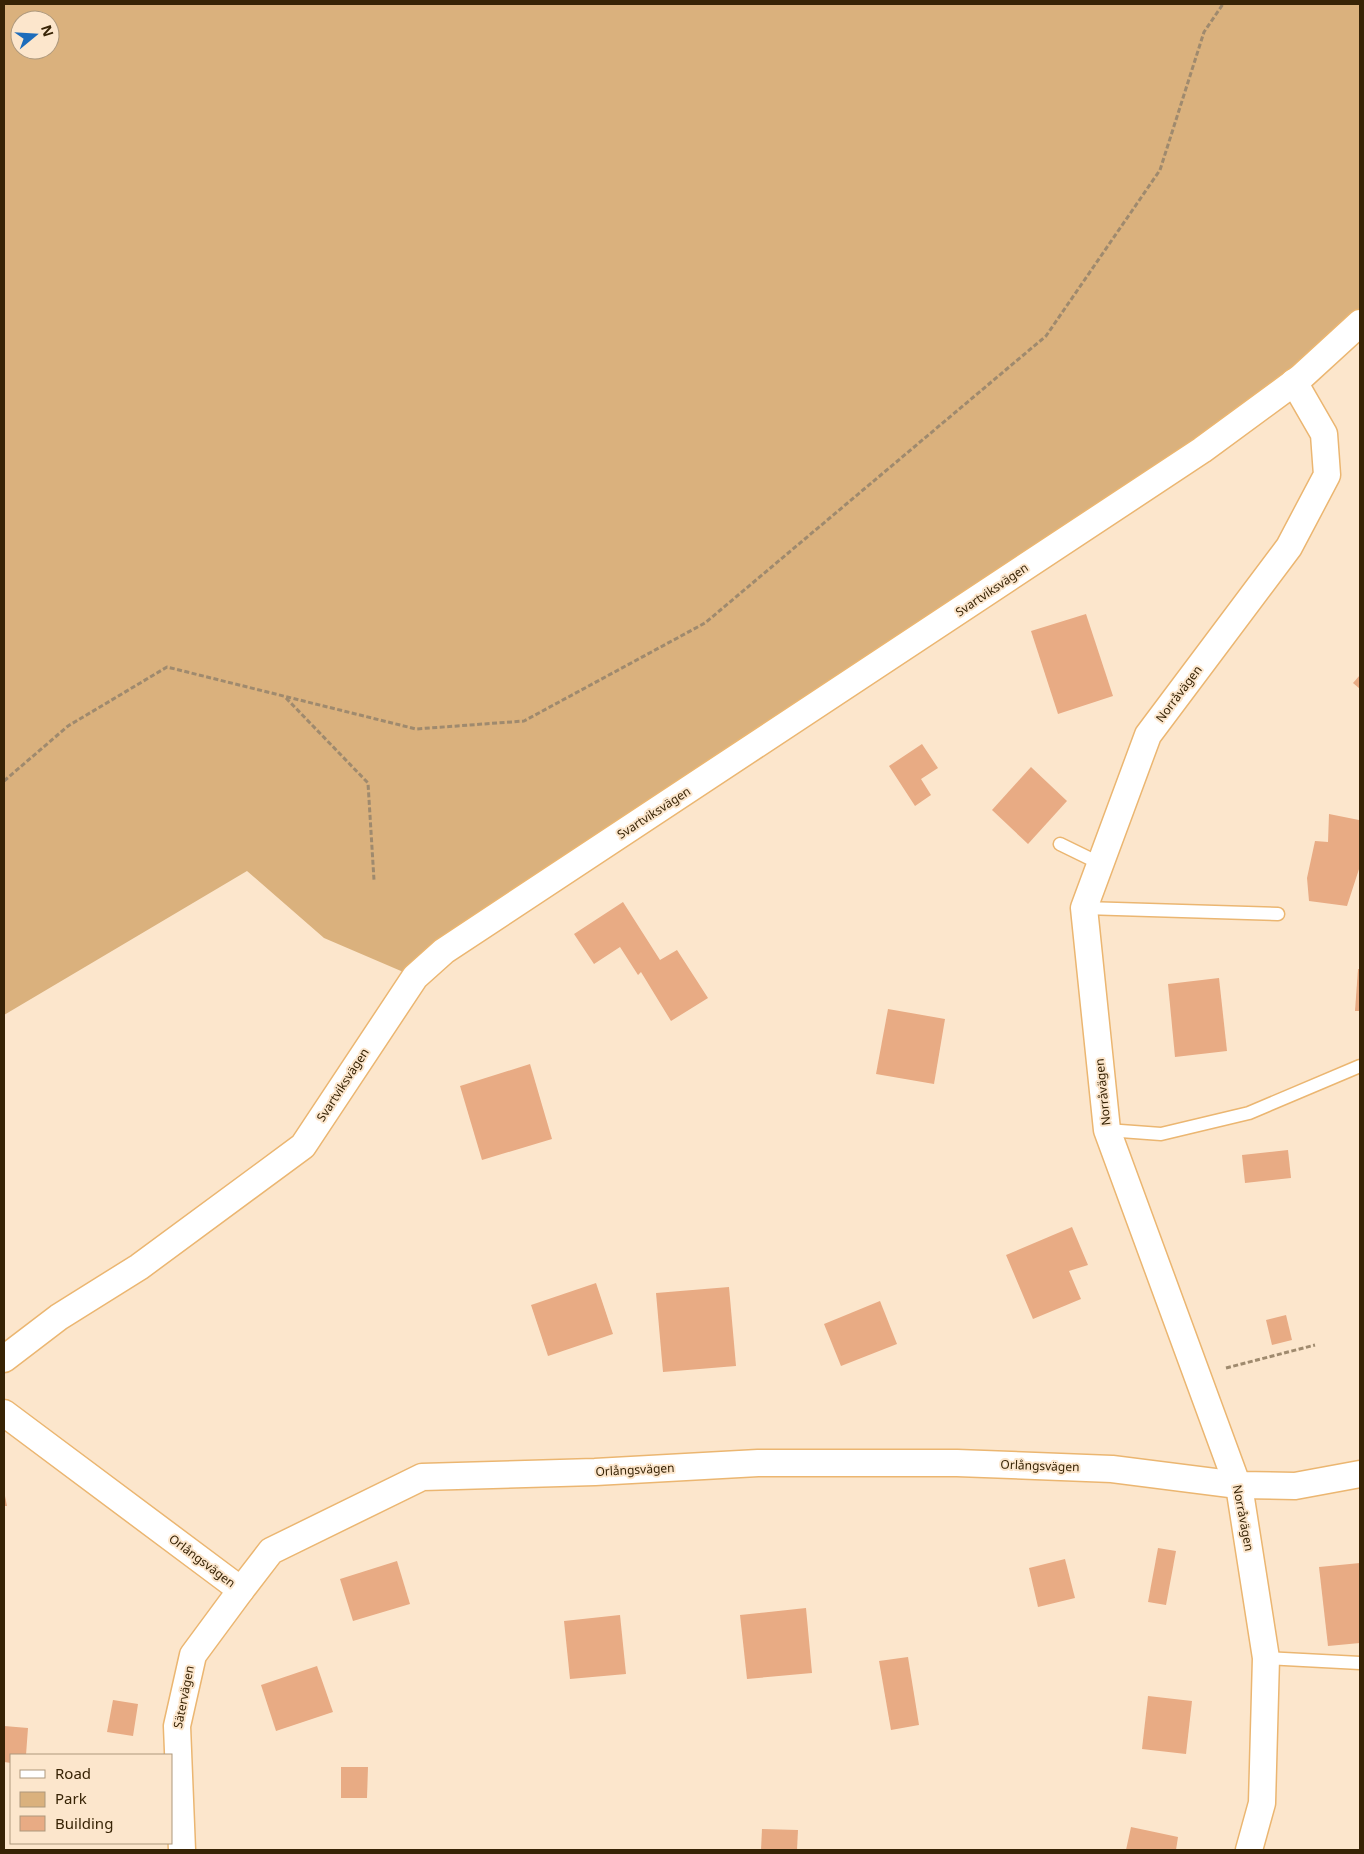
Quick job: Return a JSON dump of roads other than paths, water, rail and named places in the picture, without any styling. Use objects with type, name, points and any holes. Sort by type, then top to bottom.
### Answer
[{"type":"street","name":"Svartviksvägen","points":[[4,1359],[59,1317],[139,1267],[303,1146],[415,977],[444,952],[1194,456],[1294,382],[1360,323]]},
{"type":"street","name":"Norråvägen","points":[[1249,1850],[1262,1803],[1266,1658],[1240,1492],[1107,1130],[1084,908],[1148,735],[1289,547],[1327,475],[1324,434],[1294,382]]},
{"type":"street","name":"Orlångsvägen","points":[[4,1413],[241,1590],[271,1551],[422,1477],[596,1472],[758,1462],[957,1463],[1112,1469],[1238,1485],[1295,1486],[1360,1474]]},
{"type":"street","name":"Sätervägen","points":[[182,1850],[177,1726],[193,1655],[241,1590]]},
{"type":"lane","points":[[1060,844],[1100,864]]},
{"type":"lane","points":[[1084,908],[1278,914]]},
{"type":"lane","points":[[1107,1130],[1161,1134],[1249,1113],[1360,1066]]},
{"type":"lane","points":[[1266,1658],[1360,1663]]}]
